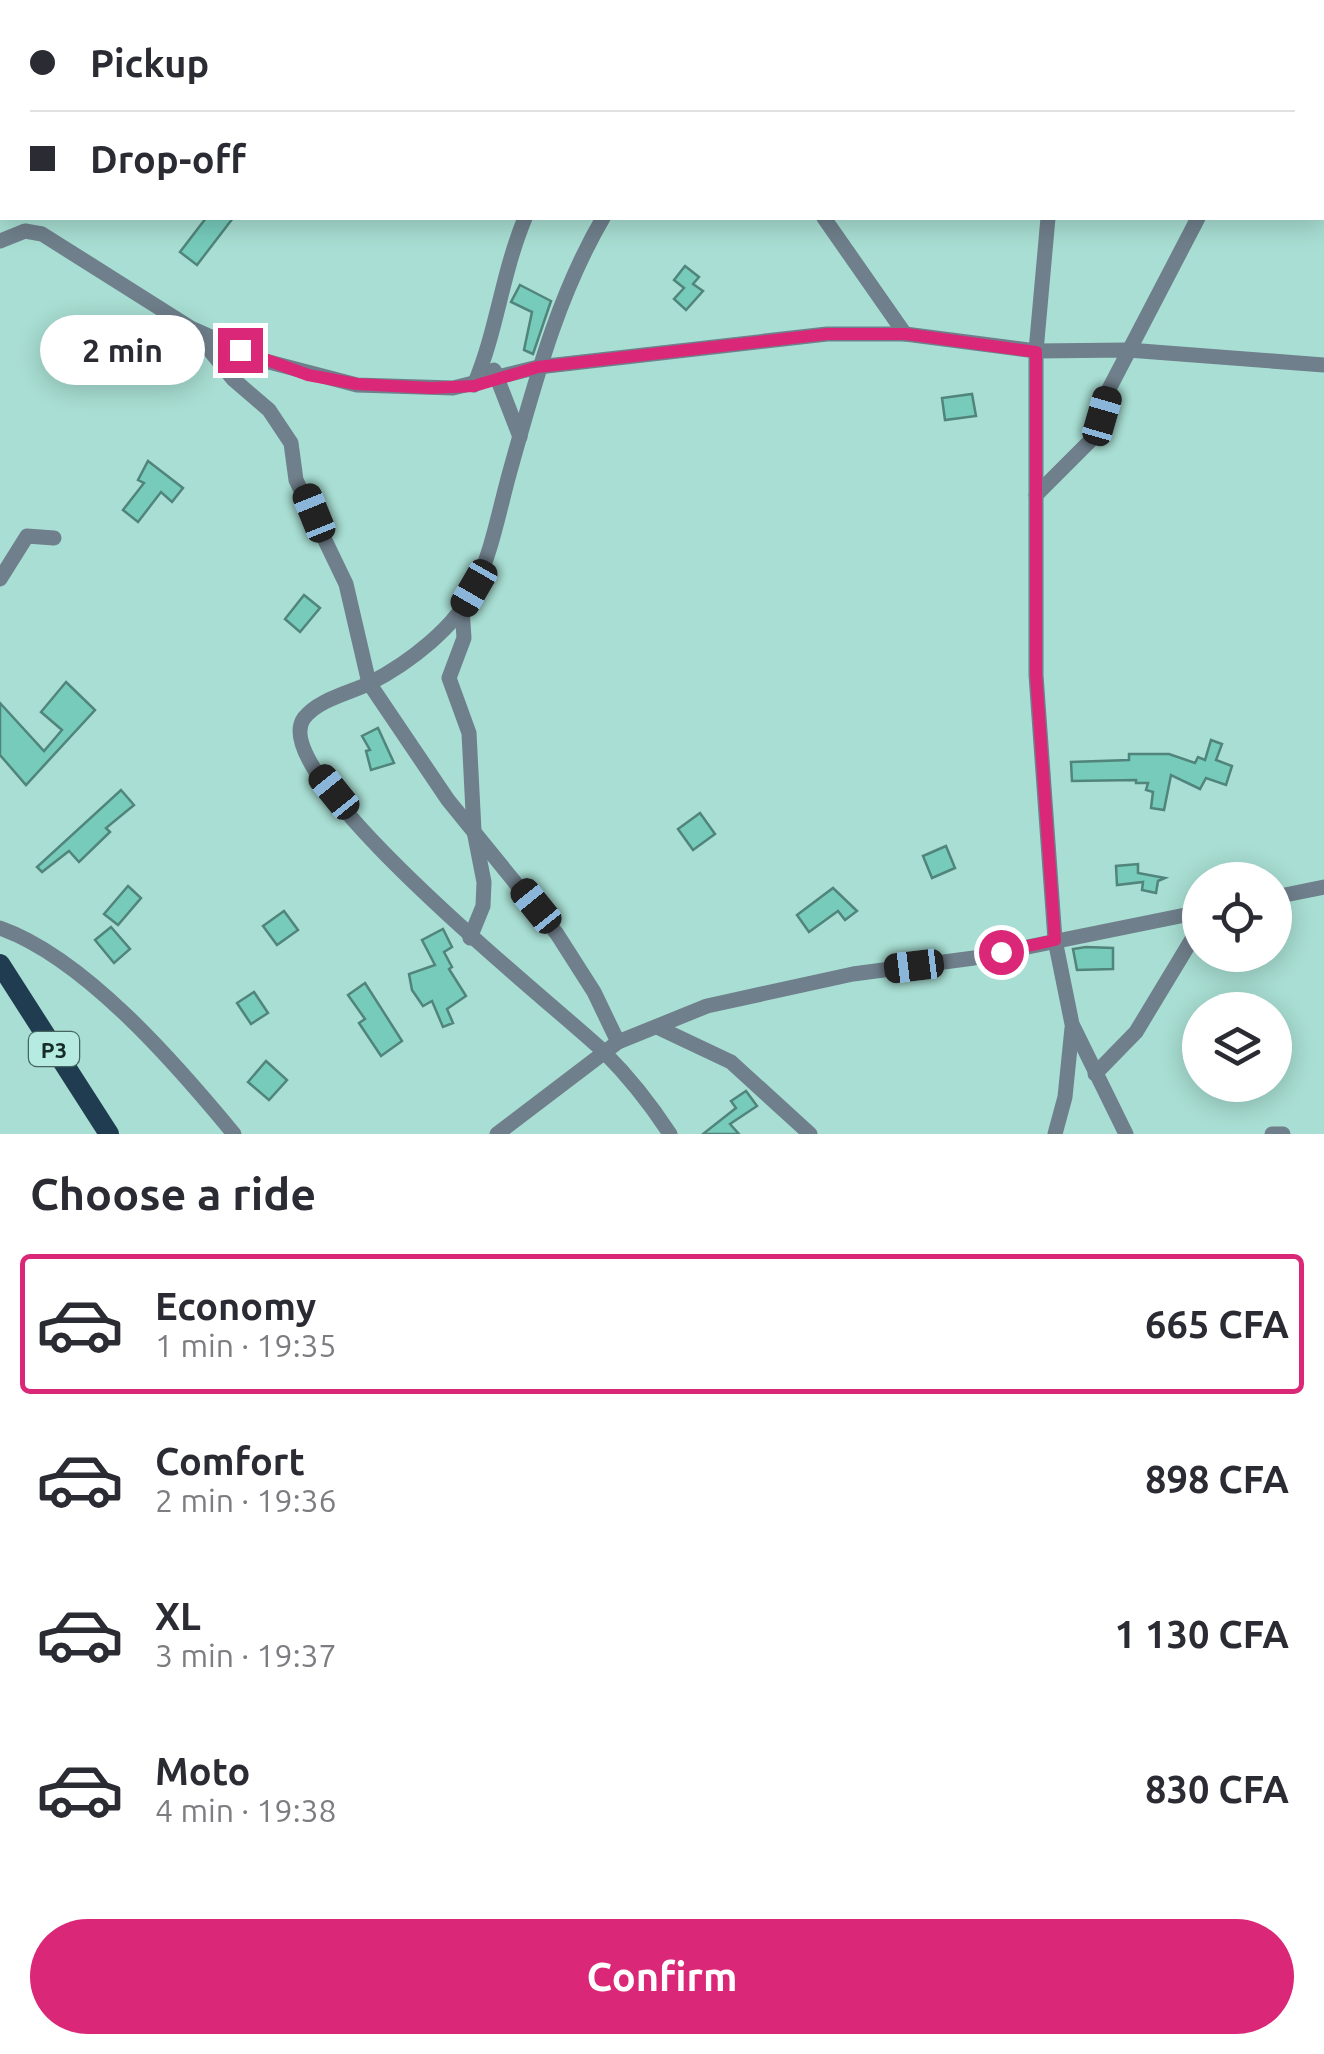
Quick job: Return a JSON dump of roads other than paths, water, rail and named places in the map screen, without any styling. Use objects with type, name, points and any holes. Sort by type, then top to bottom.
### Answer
[{"type":"main road","name":"P3","points":[[0,964],[109,1134]]},
{"type":"street","points":[[474,386],[490,347],[500,288],[524,220]]},
{"type":"street","points":[[602,220],[566,290],[538,367],[484,564],[462,609],[404,664],[323,703],[304,718],[300,729],[302,746],[377,845],[470,938],[611,1047]]},
{"type":"street","points":[[825,220],[906,334]]},
{"type":"street","points":[[1048,220],[1036,352],[1036,674],[1055,940],[1072,1024],[1126,1134]]},
{"type":"street","points":[[1036,495],[1091,440],[1128,350],[1197,220]]},
{"type":"street","points":[[0,241],[29,224],[191,328],[308,375],[357,384],[474,386],[538,367],[827,334],[906,334],[1036,352],[1128,350],[1324,364]]},
{"type":"street","points":[[191,328],[233,379],[269,410],[291,443],[296,480],[346,584],[369,683],[407,743],[557,934],[594,992],[611,1047],[670,1134]]},
{"type":"street","points":[[490,347],[496,379],[520,436]]},
{"type":"street","points":[[0,580],[27,536],[54,538]]},
{"type":"street","points":[[462,609],[464,638],[449,678],[469,734],[474,831],[484,882],[483,906],[470,938]]},
{"type":"street","points":[[1292,894],[1324,888]]},
{"type":"street","points":[[497,1134],[611,1047],[707,1006],[768,991],[974,958],[1182,915]]},
{"type":"street","points":[[0,928],[29,938],[165,1050],[234,1134]]},
{"type":"street","points":[[1095,1074],[1136,1032],[1182,956]]},
{"type":"street","points":[[1056,1134],[1065,1097],[1072,1024]]},
{"type":"street","points":[[657,1027],[731,1062],[810,1134]]},
{"type":"street","points":[[1272,1134],[1283,1134]]}]
